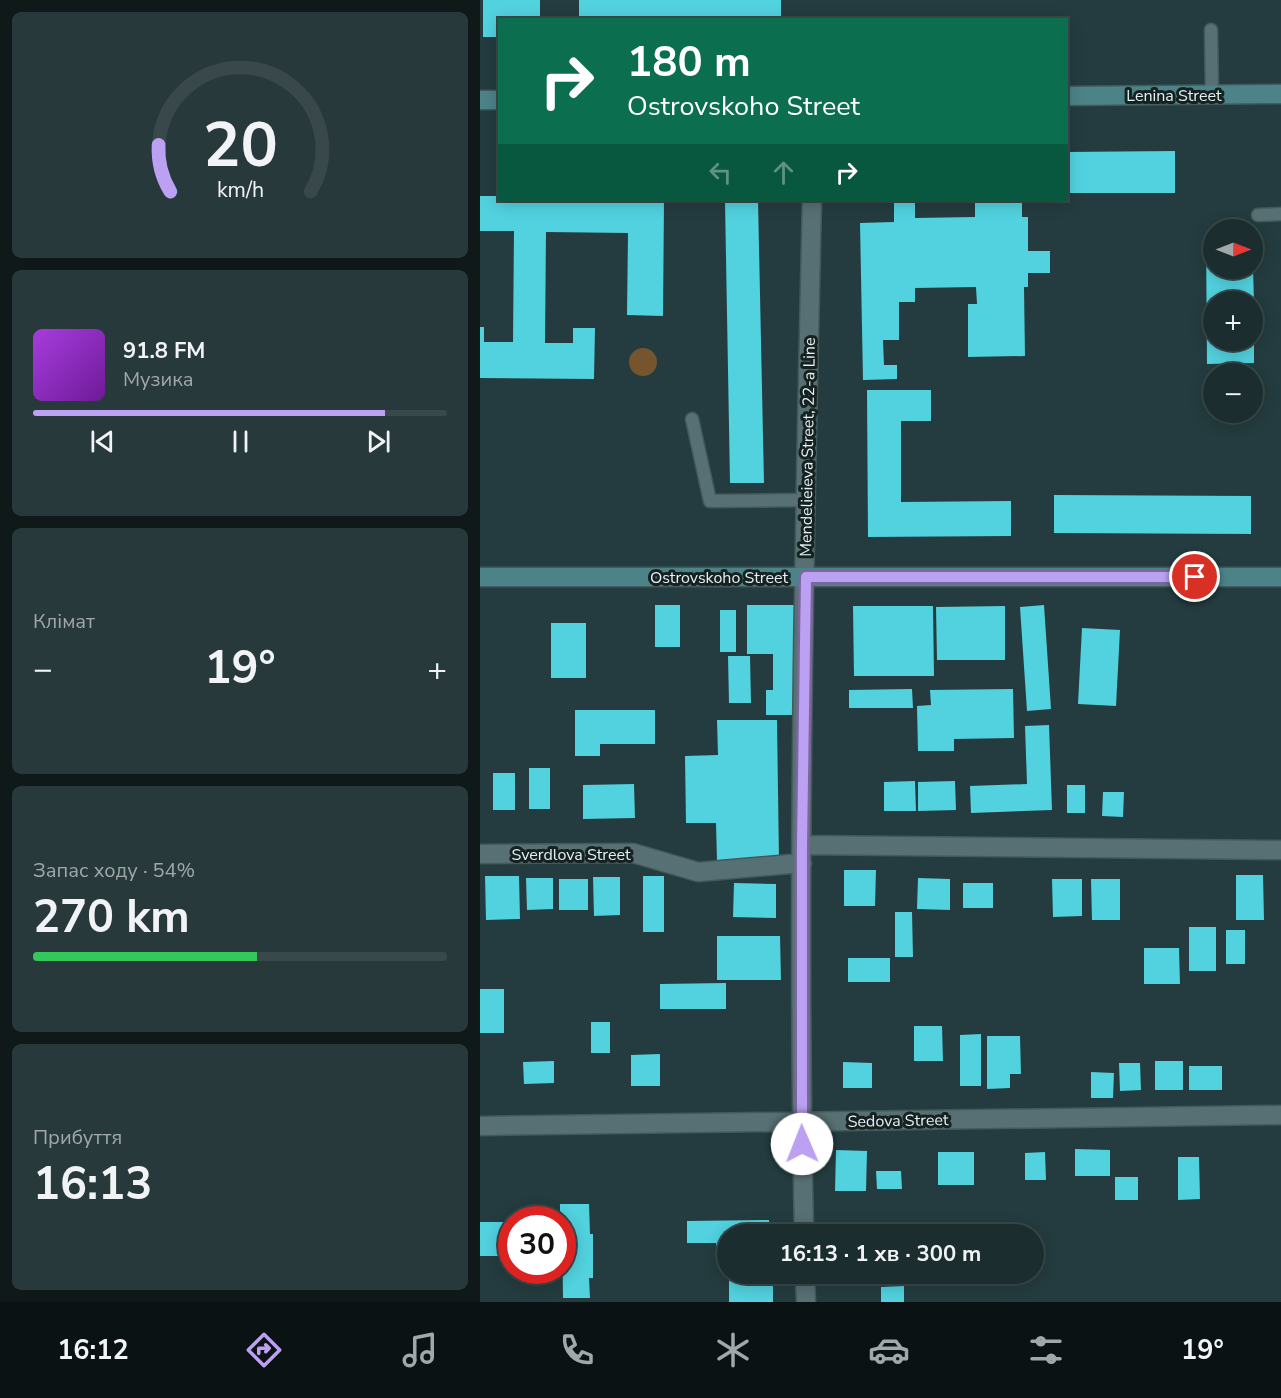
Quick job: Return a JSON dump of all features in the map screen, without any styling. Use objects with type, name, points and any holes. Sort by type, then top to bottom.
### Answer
[{"type":"street","name":"Lenina Street","points":[[1068,96],[1281,94]]},
{"type":"street","points":[[480,100],[498,100]]},
{"type":"street","name":"Mendelieieva Street, 22-a Line","points":[[804,1224],[802,854],[805,500],[812,201]]},
{"type":"street","name":"Ostrovskoho Street","points":[[480,577],[1281,577]]},
{"type":"street","name":"Sverdlova Street","points":[[480,854],[633,853],[698,872],[802,854],[1281,850]]},
{"type":"street","name":"Sedova Street","points":[[480,1126],[1281,1114]]},
{"type":"street","points":[[805,1284],[806,1302]]},
{"type":"lane","points":[[1211,30],[1212,95]]},
{"type":"lane","points":[[1258,215],[1281,214]]},
{"type":"lane","points":[[692,419],[710,501],[805,500]]},
{"type":"shaded area","points":[[643,348],[653,352],[657,362],[653,372],[643,376],[633,372],[629,362],[633,352]]},
{"type":"building","points":[[483,0],[540,0],[540,18],[498,18],[498,37],[483,37]]},
{"type":"building","points":[[579,0],[781,0],[781,18],[579,18]]},
{"type":"building","points":[[1175,151],[1175,193],[1068,193],[1068,152]]},
{"type":"building","points":[[480,196],[498,196],[498,201],[664,201],[663,316],[627,315],[628,233],[546,232],[545,343],[573,343],[573,328],[595,328],[594,379],[480,378],[480,327],[484,327],[484,342],[513,342],[514,231],[480,231]]},
{"type":"building","points":[[725,201],[758,201],[764,483],[730,483]]},
{"type":"building","points":[[975,201],[1022,201],[1022,217],[1028,217],[1028,251],[1050,251],[1050,273],[1028,273],[1028,287],[1024,287],[1025,356],[968,357],[968,304],[977,304],[976,287],[915,288],[915,302],[899,302],[899,340],[883,340],[884,365],[897,365],[897,379],[863,380],[860,223],[894,222],[894,203],[915,202],[915,218],[975,217]]},
{"type":"building","points":[[1206,279],[1253,279],[1254,291],[1206,291]]},
{"type":"building","points":[[1207,351],[1254,351],[1254,363],[1207,363]]},
{"type":"building","points":[[867,390],[931,390],[931,421],[901,421],[901,502],[1011,501],[1011,536],[868,537]]},
{"type":"building","points":[[1054,495],[1251,496],[1251,534],[1054,533]]},
{"type":"building","points":[[655,605],[680,605],[680,647],[655,647]]},
{"type":"building","points":[[747,605],[797,605],[798,715],[766,715],[766,690],[773,690],[773,654],[747,654]]},
{"type":"building","points":[[1044,605],[1051,709],[1027,711],[1020,607]]},
{"type":"building","points":[[853,606],[933,606],[934,676],[854,676]]},
{"type":"building","points":[[1005,606],[1005,660],[937,660],[936,607]]},
{"type":"building","points":[[720,610],[736,610],[736,652],[720,652]]},
{"type":"building","points":[[551,623],[586,623],[586,678],[551,678]]},
{"type":"building","points":[[1082,628],[1120,630],[1116,706],[1078,704]]},
{"type":"building","points":[[728,656],[750,656],[751,703],[729,703]]},
{"type":"building","points":[[912,689],[913,708],[849,708],[849,690]]},
{"type":"building","points":[[1013,689],[1014,738],[954,739],[954,751],[918,751],[917,706],[931,705],[930,690]]},
{"type":"building","points":[[575,710],[655,710],[655,744],[600,744],[600,756],[575,756]]},
{"type":"building","points":[[717,720],[777,720],[779,860],[717,861],[716,823],[686,823],[685,756],[718,755]]},
{"type":"building","points":[[1049,725],[1052,810],[971,813],[970,786],[1027,784],[1025,726]]},
{"type":"building","points":[[529,768],[550,768],[550,809],[529,809]]},
{"type":"building","points":[[493,773],[515,773],[515,810],[493,810]]},
{"type":"building","points":[[915,781],[916,811],[884,811],[884,782]]},
{"type":"building","points":[[955,781],[956,810],[918,811],[918,782]]},
{"type":"building","points":[[634,784],[635,818],[583,819],[583,785]]},
{"type":"building","points":[[1067,785],[1085,785],[1085,813],[1067,813]]},
{"type":"building","points":[[1103,792],[1124,792],[1123,817],[1102,816]]},
{"type":"building","points":[[844,870],[876,870],[875,906],[844,906]]},
{"type":"building","points":[[1236,875],[1263,875],[1264,920],[1236,920]]},
{"type":"building","points":[[485,876],[519,876],[520,919],[486,920]]},
{"type":"building","points":[[643,876],[664,876],[664,932],[643,932]]},
{"type":"building","points":[[593,877],[620,877],[620,915],[594,916]]},
{"type":"building","points":[[526,878],[553,878],[553,909],[527,910]]},
{"type":"building","points":[[918,878],[950,879],[950,910],[917,909]]},
{"type":"building","points":[[559,879],[588,879],[588,910],[559,910]]},
{"type":"building","points":[[1052,879],[1082,879],[1082,916],[1053,917]]},
{"type":"building","points":[[1091,879],[1120,879],[1120,920],[1092,920]]},
{"type":"building","points":[[734,883],[776,884],[776,918],[733,917]]},
{"type":"building","points":[[963,883],[993,883],[993,908],[963,908]]},
{"type":"building","points":[[895,912],[912,912],[913,957],[895,957]]},
{"type":"building","points":[[1189,927],[1216,927],[1216,971],[1189,971]]},
{"type":"building","points":[[1226,930],[1245,930],[1245,964],[1226,964]]},
{"type":"building","points":[[717,936],[780,936],[781,980],[717,980]]},
{"type":"building","points":[[1144,948],[1179,948],[1180,984],[1144,984]]},
{"type":"building","points":[[848,958],[890,958],[890,982],[848,982]]},
{"type":"building","points":[[726,983],[726,1009],[660,1009],[660,984]]},
{"type":"building","points":[[480,989],[504,989],[504,1033],[480,1033]]},
{"type":"building","points":[[591,1022],[610,1022],[610,1053],[591,1053]]},
{"type":"building","points":[[914,1026],[942,1026],[943,1061],[914,1061]]},
{"type":"building","points":[[981,1034],[981,1086],[960,1086],[960,1035]]},
{"type":"building","points":[[987,1036],[1020,1036],[1021,1074],[1010,1074],[1010,1088],[987,1089]]},
{"type":"building","points":[[660,1054],[660,1086],[631,1086],[631,1055]]},
{"type":"building","points":[[554,1061],[554,1083],[524,1084],[523,1062]]},
{"type":"building","points":[[1155,1061],[1183,1061],[1183,1090],[1155,1090]]},
{"type":"building","points":[[843,1062],[872,1063],[872,1088],[843,1088]]},
{"type":"building","points":[[1119,1063],[1140,1063],[1141,1090],[1120,1091]]},
{"type":"building","points":[[1189,1066],[1222,1066],[1222,1090],[1189,1090]]},
{"type":"building","points":[[1091,1072],[1114,1073],[1113,1098],[1091,1098]]},
{"type":"building","points":[[1075,1149],[1110,1150],[1110,1176],[1075,1176]]},
{"type":"building","points":[[836,1150],[867,1151],[866,1191],[835,1191]]},
{"type":"building","points":[[938,1152],[974,1152],[974,1185],[938,1185]]},
{"type":"building","points":[[1045,1152],[1046,1180],[1025,1180],[1025,1153]]},
{"type":"building","points":[[1178,1157],[1199,1157],[1200,1199],[1178,1200]]},
{"type":"building","points":[[876,1171],[901,1171],[902,1189],[877,1189]]},
{"type":"building","points":[[1115,1177],[1138,1177],[1138,1200],[1115,1200]]},
{"type":"building","points":[[560,1204],[589,1204],[590,1234],[593,1234],[593,1278],[589,1278],[590,1298],[563,1298],[563,1284],[576,1284],[576,1206],[560,1206]]},
{"type":"building","points":[[769,1220],[769,1224],[717,1224],[716,1257],[716,1243],[687,1243],[687,1221]]},
{"type":"building","points":[[480,1222],[498,1222],[498,1256],[480,1256]]},
{"type":"building","points":[[729,1284],[773,1284],[773,1302],[729,1302]]},
{"type":"building","points":[[904,1286],[904,1302],[881,1302],[881,1287]]},
{"type":"route","points":[[802,1144],[802,845],[806,577],[1195,577]]}]
